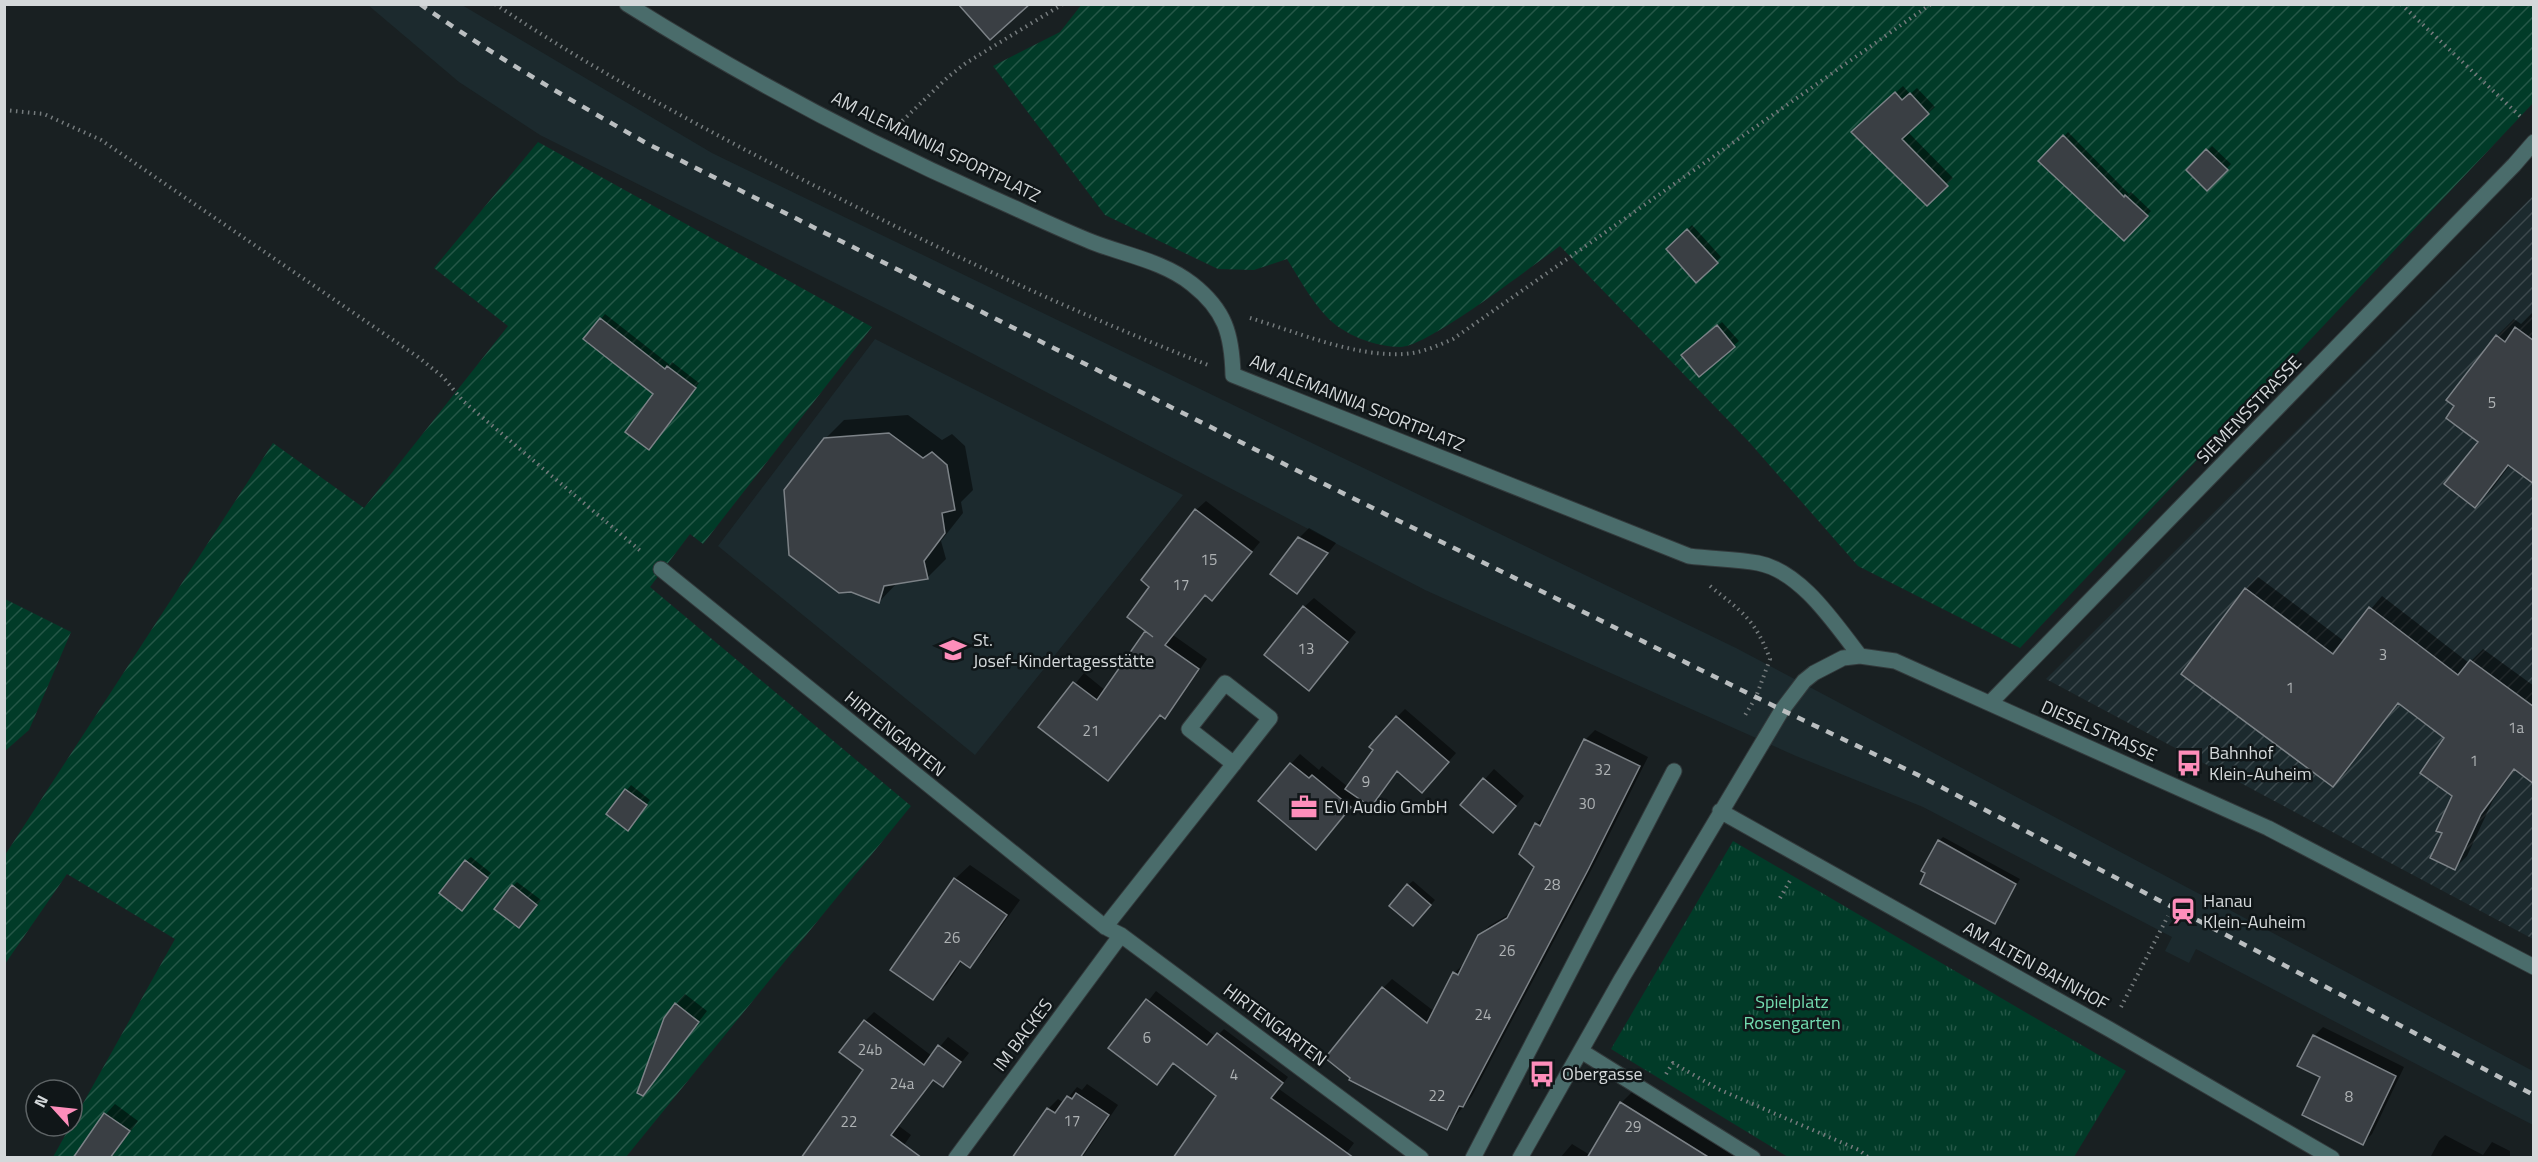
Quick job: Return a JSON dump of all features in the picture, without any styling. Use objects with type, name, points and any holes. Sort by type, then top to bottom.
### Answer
[{"type":"street","name":"AM ALEMANNIA SPORTPLATZ","points":[[627,4],[746,74],[879,145],[1092,242],[1174,272],[1202,292],[1215,307],[1229,331],[1233,375],[1689,556],[1761,563],[1795,581],[1819,604],[1860,656]]},
{"type":"street","name":"SIEMENSSTRASSE","points":[[1990,703],[2534,142]]},
{"type":"street","name":"HIRTENGARTEN","points":[[662,569],[1105,927],[1121,935],[1420,1158]]},
{"type":"street","name":"DIESELSTRASSE","points":[[1720,811],[1782,710],[1804,681],[1814,673],[1843,658],[1860,656],[1895,661],[2268,828],[2534,967]]},
{"type":"street","points":[[1105,927],[1270,718],[1225,683],[1189,729],[1233,764]]},
{"type":"street","points":[[1473,1158],[1674,771]]},
{"type":"street","points":[[1520,1158],[1720,811]]},
{"type":"street","name":"AM ALTEN BAHNHOF","points":[[1720,811],[2109,1029],[2332,1158]]},
{"type":"street","name":"IM BACKES","points":[[956,1158],[1121,935]]},
{"type":"street","points":[[1581,1051],[1753,1158]]},
{"type":"path","points":[[495,4],[648,100],[876,218],[1123,332],[1233,375]]},
{"type":"path","points":[[879,145],[948,77],[1063,4]]},
{"type":"path","points":[[1215,307],[1352,349],[1378,353],[1405,354],[1428,349],[1453,339],[1931,4]]},
{"type":"path","points":[[2401,4],[2525,122]]},
{"type":"path","points":[[4,110],[44,114],[101,140],[418,357],[443,377],[463,400],[662,569]]},
{"type":"path","points":[[1689,556],[1706,583],[1749,617],[1763,640],[1770,659],[1756,697],[1739,726]]},
{"type":"path","points":[[2109,1029],[2168,916]]},
{"type":"path","points":[[1653,1095],[1673,1063],[1718,1089],[1859,1150],[1869,1158]]},
{"type":"shaded area","points":[[368,5],[462,5],[712,153],[1736,648],[2533,1071],[2533,1125],[2196,949],[2189,963],[2165,951],[2172,937],[1923,807],[1796,756],[1425,590],[899,315],[540,135],[459,82]]},
{"type":"shaded area","points":[[2533,196],[2533,939],[2046,679]]},
{"type":"shaded area","name":"St. Josef-Kindertagesstätte","points":[[875,339],[1183,495],[975,755],[718,546]]},
{"type":"green space","points":[[1082,4],[2534,5],[2534,102],[2020,648],[1858,566],[1750,443],[1560,246],[1434,334],[1401,347],[1381,345],[1360,339],[1333,323],[1315,303],[1287,259],[1254,270],[1218,269],[1105,215],[993,66],[1060,32]]},
{"type":"green space","points":[[538,142],[872,327],[703,544],[690,534],[650,587],[911,806],[626,1157],[53,1157],[64,1138],[84,1138],[84,1102],[175,939],[67,874],[5,964],[5,855],[273,443],[364,508],[508,326],[434,268]]},
{"type":"green space","points":[[5,599],[71,632],[29,730],[5,751]]},
{"type":"green space","name":"Spielplatz Rosengarten","points":[[1733,841],[2126,1071],[2074,1157],[1788,1157],[1611,1049]]},
{"type":"building","points":[[958,4],[1030,4],[990,40]]},
{"type":"building","points":[[1895,92],[1902,100],[1910,93],[1929,114],[1902,139],[1948,186],[1927,206],[1851,132]]},
{"type":"building","points":[[2063,135],[2124,197],[2125,195],[2148,216],[2124,241],[2038,161]]},
{"type":"building","points":[[2206,149],[2228,170],[2207,191],[2186,170]]},
{"type":"building","points":[[1687,229],[1718,263],[1696,283],[1666,249]]},
{"type":"building","points":[[600,318],[665,369],[667,366],[696,388],[649,450],[625,432],[653,394],[583,339]]},
{"type":"building","points":[[1717,325],[1735,347],[1699,377],[1681,355]]},
{"type":"building","points":[[2515,327],[2534,341],[2534,484],[2508,465],[2475,508],[2444,484],[2478,442],[2446,418],[2454,406],[2446,400],[2496,335],[2505,342]]},
{"type":"building","points":[[889,433],[923,458],[932,452],[947,465],[955,510],[942,513],[945,533],[924,561],[928,579],[884,586],[879,603],[851,592],[839,593],[789,555],[784,490],[824,438]]},
{"type":"building","points":[[1195,509],[1252,552],[1212,601],[1205,595],[1165,645],[1199,669],[1165,719],[1160,715],[1108,781],[1038,727],[1073,682],[1097,700],[1145,631],[1153,637],[1127,617],[1149,587],[1141,580]]},
{"type":"building","points":[[1298,537],[1328,553],[1297,594],[1270,574]]},
{"type":"building","points":[[2245,588],[2333,654],[2369,607],[2458,675],[2470,660],[2534,707],[2534,784],[2514,769],[2481,814],[2455,870],[2430,858],[2442,833],[2436,831],[2452,796],[2420,773],[2444,738],[2398,703],[2333,787],[2181,674]]},
{"type":"building","points":[[1303,606],[1348,642],[1309,691],[1264,655]]},
{"type":"building","points":[[1396,716],[1449,762],[1422,793],[1397,771],[1371,807],[1345,789],[1373,750],[1369,747]]},
{"type":"building","points":[[1584,739],[1640,766],[1463,1107],[1459,1106],[1447,1130],[1349,1080],[1350,1078],[1325,1058],[1382,987],[1427,1023],[1453,972],[1458,975],[1478,935],[1507,918],[1534,867],[1519,854],[1535,823],[1540,826]]},
{"type":"building","points":[[1290,763],[1309,778],[1312,775],[1351,807],[1316,850],[1258,801]]},
{"type":"building","points":[[1483,778],[1516,806],[1493,833],[1460,805]]},
{"type":"building","points":[[625,789],[647,805],[628,831],[606,814]]},
{"type":"building","points":[[1938,840],[2016,884],[1995,924],[1920,884],[1925,873],[1921,871]]},
{"type":"building","points":[[465,860],[488,878],[462,911],[439,893]]},
{"type":"building","points":[[954,878],[1007,915],[970,968],[960,961],[933,1000],[890,970]]},
{"type":"building","points":[[1407,884],[1431,905],[1413,926],[1389,906]]},
{"type":"building","points":[[512,885],[537,905],[519,928],[494,909]]},
{"type":"building","points":[[1146,999],[1207,1045],[1217,1033],[1283,1083],[1271,1098],[1354,1158],[1173,1158],[1216,1096],[1173,1063],[1157,1085],[1108,1048]]},
{"type":"building","points":[[675,1003],[699,1022],[643,1096],[637,1093],[664,1018]]},
{"type":"building","points":[[864,1020],[924,1065],[938,1045],[961,1062],[943,1087],[933,1080],[891,1135],[922,1158],[801,1158],[863,1070],[839,1052]]},
{"type":"building","points":[[2313,1035],[2396,1076],[2363,1145],[2302,1115],[2320,1077],[2297,1066]]},
{"type":"building","points":[[1076,1093],[1109,1115],[1080,1158],[1012,1158],[1047,1108],[1055,1113],[1067,1096],[1072,1099]]},
{"type":"building","points":[[1620,1102],[1710,1158],[1587,1158]]},
{"type":"building","points":[[104,1113],[130,1131],[110,1158],[73,1158]]},
{"type":"railway","points":[[420,4],[503,59],[646,143],[1308,476],[1916,774],[2534,1095]]},
{"type":"place","name":"St. Josef-Kindertagesstätte","points":[[953,650]]},
{"type":"place","name":"Bahnhof Klein-Auheim","points":[[2189,763]]},
{"type":"place","name":"EVI Audio GmbH","points":[[1304,807]]},
{"type":"place","name":"Hanau Klein-Auheim","points":[[2183,911]]},
{"type":"place","name":"Obergasse","points":[[1542,1074]]}]
